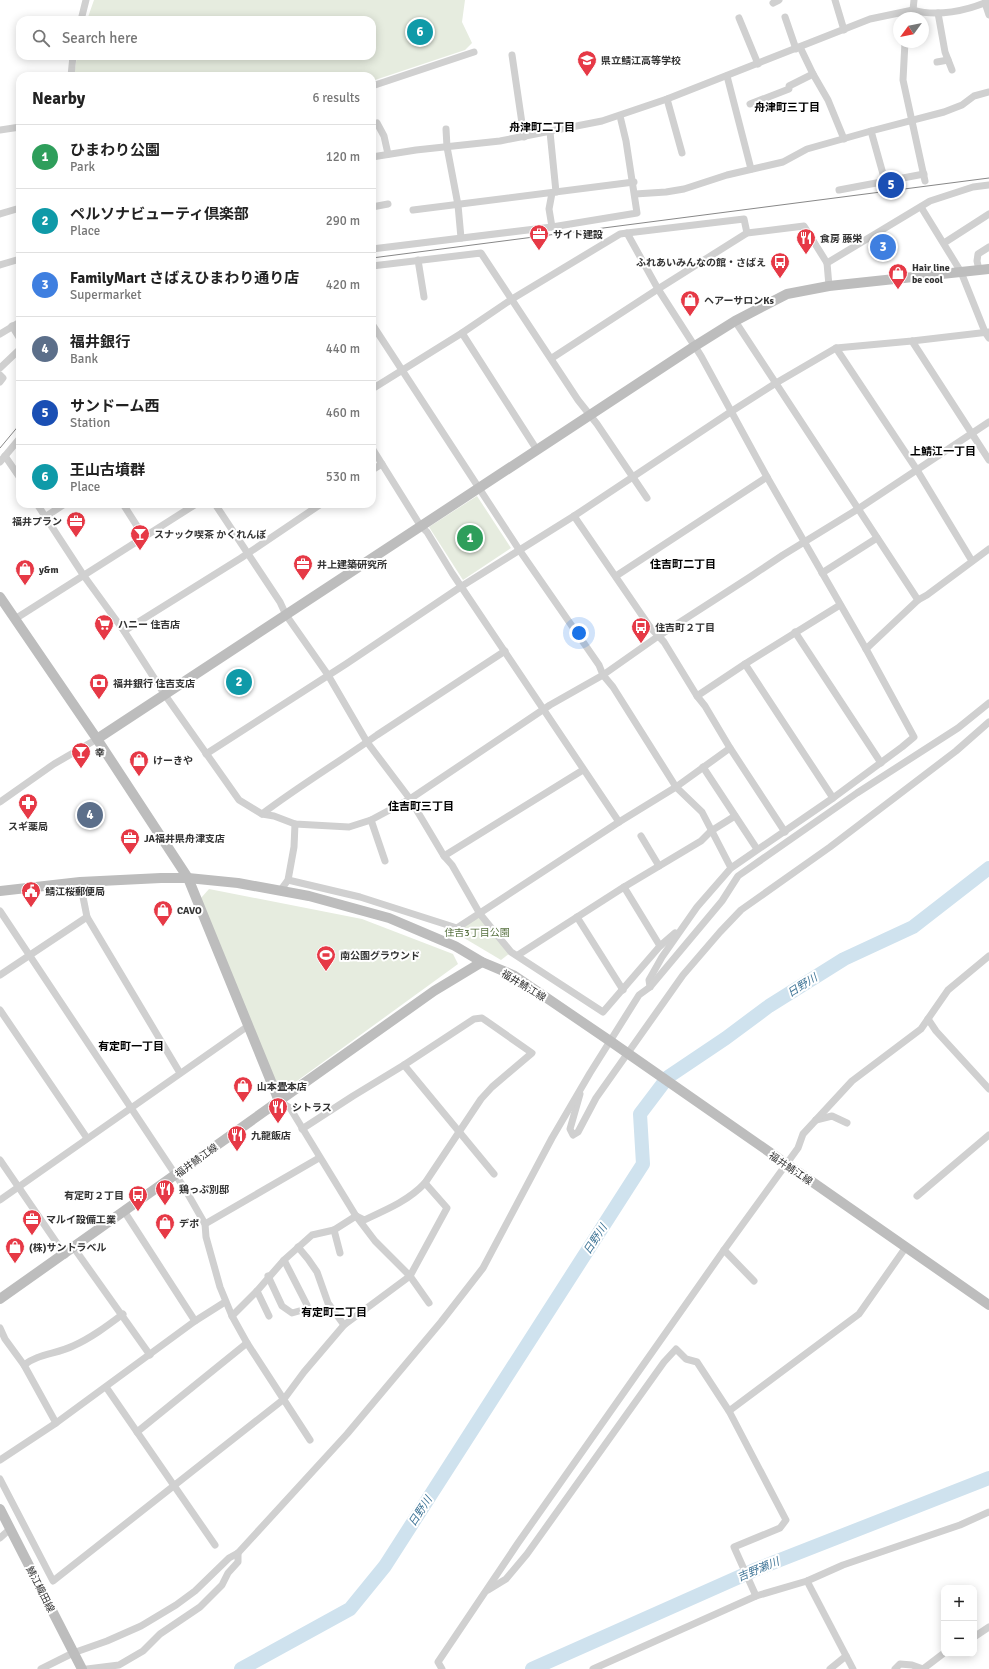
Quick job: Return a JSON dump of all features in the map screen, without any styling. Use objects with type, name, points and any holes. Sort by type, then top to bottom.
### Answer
[{"type":"street","points":[[82,16],[86,0]]},
{"type":"street","points":[[835,0],[844,30]]},
{"type":"street","points":[[913,10],[914,0]]},
{"type":"street","points":[[908,12],[913,10],[938,13],[963,10],[987,2],[989,15]]},
{"type":"street","points":[[938,13],[945,52],[952,70]]},
{"type":"street","points":[[376,156],[524,137],[620,116],[667,100],[870,19],[893,16]]},
{"type":"street","points":[[785,17],[798,48],[828,100],[844,138]]},
{"type":"street","points":[[740,18],[758,64]]},
{"type":"street","points":[[839,190],[885,181],[924,178],[903,80],[905,48]]},
{"type":"street","points":[[376,85],[474,52]]},
{"type":"street","points":[[512,56],[524,137]]},
{"type":"street","points":[[71,72],[72,60]]},
{"type":"street","points":[[937,62],[948,60]]},
{"type":"street","points":[[750,104],[791,92],[789,86],[813,74]]},
{"type":"street","points":[[727,76],[751,169]]},
{"type":"street","points":[[636,194],[684,189],[751,169],[783,162],[807,150],[844,138],[944,112],[962,105],[974,96],[989,92]]},
{"type":"street","points":[[667,100],[682,154]]},
{"type":"street","points":[[376,249],[552,227],[637,213],[634,182],[620,116]]},
{"type":"street","points":[[377,123],[384,136],[388,154]]},
{"type":"street","points":[[0,130],[16,127]]},
{"type":"street","points":[[446,129],[447,147],[458,205],[461,238]]},
{"type":"street","points":[[871,131],[885,181]]},
{"type":"street","points":[[550,132],[554,192],[549,209],[552,227]]},
{"type":"street","points":[[413,210],[634,182]]},
{"type":"street","points":[[827,263],[930,201],[973,187],[989,185]]},
{"type":"street","points":[[927,193],[930,201]]},
{"type":"street","points":[[376,206],[388,204]]},
{"type":"street","points":[[206,754],[462,586],[574,516],[632,476],[732,411],[836,348],[988,334],[961,272],[921,207]]},
{"type":"street","points":[[0,214],[16,209]]},
{"type":"street","points":[[944,243],[989,214]]},
{"type":"street","points":[[376,387],[462,334],[512,299],[620,234],[744,219],[747,233]]},
{"type":"street","points":[[552,358],[747,233],[804,226],[827,263],[829,286]]},
{"type":"street","points":[[627,233],[658,289],[695,346],[914,737],[882,763],[785,832],[731,868],[697,907],[662,957],[649,980],[650,987]]},
{"type":"street","points":[[984,269],[977,261],[978,254],[989,247]]},
{"type":"street","points":[[376,265],[481,253],[552,358],[578,400],[647,498]]},
{"type":"street","points":[[0,265],[16,260]]},
{"type":"street","points":[[418,260],[424,297]]},
{"type":"street","points":[[0,802],[54,764],[97,739],[165,695],[420,525],[735,321],[787,294],[829,286],[984,269]]},
{"type":"street","points":[[735,321],[918,600]]},
{"type":"street","points":[[0,334],[16,324]]},
{"type":"street","points":[[12,326],[16,332]]},
{"type":"street","points":[[376,330],[520,551],[599,665],[602,675],[613,687],[676,786],[702,812],[731,868]]},
{"type":"street","points":[[462,334],[537,450]]},
{"type":"street","points":[[912,341],[989,460]]},
{"type":"street","points":[[836,348],[917,470],[972,561]]},
{"type":"street","points":[[0,368],[16,353]]},
{"type":"street","points":[[0,374],[4,378],[0,382]]},
{"type":"street","points":[[39,508],[84,576],[124,631],[165,695],[239,800],[262,814],[274,816],[294,824],[349,827],[371,820],[410,799],[545,709],[602,675],[750,578],[782,555],[858,509],[989,422]]},
{"type":"street","points":[[0,462],[16,443]]},
{"type":"street","points":[[376,454],[420,525],[427,532],[619,822]]},
{"type":"street","points":[[5,456],[16,472]]},
{"type":"street","points":[[376,468],[382,464]]},
{"type":"street","points":[[616,576],[767,477]]},
{"type":"street","points":[[45,517],[59,508]]},
{"type":"street","points":[[126,508],[144,537]]},
{"type":"street","points":[[15,619],[190,508]]},
{"type":"street","points":[[218,508],[280,602],[286,615],[328,675],[367,742],[410,799],[444,856],[452,865],[480,914],[512,952],[603,1012],[660,946],[686,924]]},
{"type":"street","points":[[124,631],[315,508]]},
{"type":"street","points":[[574,516],[658,637],[664,642],[730,748],[785,832]]},
{"type":"street","points":[[822,572],[877,538]]},
{"type":"street","points":[[866,649],[918,600],[989,549]]},
{"type":"street","points":[[0,597],[97,739],[188,878],[279,1101],[290,1108],[319,1158],[356,1216],[375,1241],[410,1276],[429,1303]]},
{"type":"street","points":[[697,696],[795,632],[840,605]]},
{"type":"street","points":[[795,632],[882,763]]},
{"type":"street","points":[[262,814],[300,785],[359,749],[367,742],[505,651]]},
{"type":"street","points":[[745,664],[833,798]]},
{"type":"street","points":[[41,1669],[78,1661],[176,1605],[195,1591],[229,1558],[238,1553],[348,1434],[441,1322],[483,1268],[552,1138],[581,1088],[639,995],[650,987],[722,901],[738,876],[857,793],[958,728],[989,703]]},
{"type":"street","points":[[581,1088],[570,1129],[573,1135],[578,1132],[596,1098],[683,975],[720,932],[742,910],[830,847],[956,751],[989,722]]},
{"type":"street","points":[[288,880],[360,897],[457,928],[676,786],[730,748]]},
{"type":"street","points":[[703,767],[758,849]]},
{"type":"street","points":[[444,856],[584,770]]},
{"type":"street","points":[[518,956],[624,887],[701,841],[711,831],[735,816]]},
{"type":"street","points":[[371,820],[385,861]]},
{"type":"street","points":[[280,891],[288,880],[294,848],[294,824]]},
{"type":"street","points":[[641,836],[659,866]]},
{"type":"street","points":[[0,891],[80,882],[161,878],[188,878],[238,883],[309,896],[389,918],[455,946],[482,962]]},
{"type":"street","points":[[80,882],[87,917],[180,1073]]},
{"type":"street","points":[[624,887],[660,946]]},
{"type":"street","points":[[0,912],[176,1174],[204,1224],[206,1238],[225,1302],[232,1316],[247,1343],[310,1440]]},
{"type":"street","points":[[0,975],[87,917]]},
{"type":"street","points":[[577,917],[623,990]]},
{"type":"street","points":[[442,1669],[438,1662],[518,1542],[724,1250],[783,1162],[798,1148],[803,1134],[852,1081],[921,1029],[948,990],[989,956]]},
{"type":"street","name":"福井鯖江線","points":[[0,1299],[74,1248],[434,991],[482,962],[512,975],[621,1048],[989,1305]]},
{"type":"street","points":[[0,1010],[87,1138]]},
{"type":"street","points":[[302,1129],[352,1096],[404,1066],[474,1019],[482,1018],[532,1053],[492,1087],[481,1099],[425,1183],[418,1191],[403,1202],[364,1220],[356,1216]]},
{"type":"street","points":[[928,1019],[989,1089]]},
{"type":"street","points":[[0,1200],[248,1026]]},
{"type":"street","points":[[404,1066],[494,1174]]},
{"type":"street","points":[[816,1120],[832,1116],[847,1122]]},
{"type":"street","points":[[917,1196],[989,1135]]},
{"type":"street","points":[[204,1224],[319,1158]]},
{"type":"street","points":[[0,1160],[65,1254]]},
{"type":"street","points":[[0,1479],[53,1581],[284,1399],[304,1372],[344,1325],[410,1276],[447,1208],[425,1183]]},
{"type":"street","points":[[124,1211],[194,1321]]},
{"type":"street","points":[[232,1316],[257,1291],[268,1276],[312,1235],[334,1230],[356,1216]]},
{"type":"street","points":[[334,1230],[340,1253]]},
{"type":"street","points":[[298,1247],[308,1258],[317,1272],[328,1303],[344,1325]]},
{"type":"street","points":[[729,1411],[859,1314],[906,1247]]},
{"type":"street","points":[[74,1248],[123,1314],[150,1355]]},
{"type":"street","points":[[724,1250],[754,1281]]},
{"type":"street","points":[[284,1260],[307,1305]]},
{"type":"street","points":[[268,1276],[282,1306],[292,1313],[299,1312]]},
{"type":"street","points":[[257,1291],[270,1316]]},
{"type":"street","points":[[0,1460],[56,1423],[194,1321],[225,1302]]},
{"type":"street","points":[[24,1366],[30,1360],[72,1347],[92,1336],[123,1314]]},
{"type":"street","points":[[0,1328],[5,1339],[24,1366],[56,1423]]},
{"type":"street","points":[[137,1432],[247,1343]]},
{"type":"street","points":[[486,1591],[506,1579],[527,1554],[664,1362],[676,1349],[686,1359],[697,1362],[729,1411],[786,1520],[780,1528],[734,1546],[756,1596]]},
{"type":"street","points":[[106,1387],[215,1545]]},
{"type":"street","name":"鯖江織田線","points":[[0,1509],[78,1661]]},
{"type":"street","points":[[593,1669],[756,1596],[808,1581],[843,1565],[960,1525],[989,1512]]},
{"type":"street","points":[[0,1538],[10,1529]]},
{"type":"street","points":[[87,1669],[119,1665],[126,1662],[142,1651],[160,1634],[200,1607],[222,1585],[228,1573],[238,1562],[238,1553]]},
{"type":"street","points":[[808,1581],[853,1669]]},
{"type":"street","points":[[977,1635],[989,1627]]},
{"type":"street","points":[[896,1669],[900,1664],[912,1665],[923,1669],[941,1655]]},
{"type":"street","points":[[830,1669],[846,1656]]},
{"type":"green space","points":[[94,0],[465,0],[462,22],[472,43],[465,50],[376,80],[376,72],[75,72],[76,60],[376,60],[376,16],[88,16]]},
{"type":"green space","points":[[477,496],[511,548],[463,580],[429,527]]},
{"type":"green space","name":"南公園グラウンド","points":[[209,889],[362,919],[453,954],[458,964],[286,1089],[274,1085],[201,898]]},
{"type":"green space","name":"住吉3丁目公園","points":[[480,916],[510,953],[501,960],[454,932]]},
{"type":"waterway","name":"日野川","points":[[241,1669],[350,1609],[385,1566],[643,1164],[640,1114],[668,1077],[726,1038],[769,1006],[844,959],[913,927],[989,868]]},
{"type":"waterway","name":"吉野瀬川","points":[[532,1669],[757,1569],[989,1478]]},
{"type":"tram line","points":[[376,257],[989,178]]},
{"type":"tram line","points":[[0,448],[16,429]]},
{"type":"place","name":"王山古墳群","points":[[420,32]]},
{"type":"place","name":"県立鯖江高等学校","points":[[587,77]]},
{"type":"place","name":"サンドーム西","points":[[891,185]]},
{"type":"place","name":"FamilyMart さばえひまわり通り店","points":[[883,247]]},
{"type":"place","name":"サイト建設","points":[[539,251]]},
{"type":"place","name":"食房 藤栄","points":[[806,255]]},
{"type":"place","name":"ふれあいみんなの館・さばえ","points":[[780,279]]},
{"type":"place","name":"Hair line be cool","points":[[898,290]]},
{"type":"place","name":"ヘアーサロンKs","points":[[690,317]]},
{"type":"place","name":"福井プラン","points":[[76,538]]},
{"type":"place","name":"ひまわり公園","points":[[470,538]]},
{"type":"place","name":"スナック喫茶 かくれんぼ","points":[[140,551]]},
{"type":"place","name":"井上建築研究所","points":[[303,581]]},
{"type":"place","name":"y&m","points":[[25,586]]},
{"type":"place","name":"ハニー 住吉店","points":[[104,641]]},
{"type":"place","name":"住吉町２丁目","points":[[641,644]]},
{"type":"place","name":"ペルソナビューティ倶楽部","points":[[239,682]]},
{"type":"place","name":"福井銀行 住吉支店","points":[[99,700]]},
{"type":"place","name":"幸","points":[[81,769]]},
{"type":"place","name":"けーきや","points":[[139,777]]},
{"type":"place","name":"福井銀行","points":[[90,815]]},
{"type":"place","name":"スギ薬局","points":[[28,820]]},
{"type":"place","name":"JA福井県舟津支店","points":[[130,855]]},
{"type":"place","name":"鯖江桜郵便局","points":[[31,908]]},
{"type":"place","name":"CAVO","points":[[163,927]]},
{"type":"place","name":"南公園グラウンド","points":[[326,972]]},
{"type":"place","name":"山本畳本店","points":[[243,1103]]},
{"type":"place","name":"シトラス","points":[[278,1124]]},
{"type":"place","name":"九龍飯店","points":[[237,1152]]},
{"type":"place","name":"鶏っぷ別邸","points":[[165,1206]]},
{"type":"place","name":"有定町２丁目","points":[[138,1212]]},
{"type":"place","name":"マルイ設備工業","points":[[32,1236]]},
{"type":"place","name":"デポ","points":[[165,1240]]},
{"type":"place","name":"(株)サントラベル","points":[[15,1264]]},
{"type":"district","name":"舟津町三丁目","points":[[787,107]]},
{"type":"district","name":"舟津町二丁目","points":[[542,127]]},
{"type":"district","name":"上鯖江一丁目","points":[[943,451]]},
{"type":"district","name":"住吉町二丁目","points":[[683,564]]},
{"type":"district","name":"住吉町三丁目","points":[[421,806]]},
{"type":"district","name":"有定町一丁目","points":[[131,1046]]},
{"type":"district","name":"有定町二丁目","points":[[334,1312]]}]
